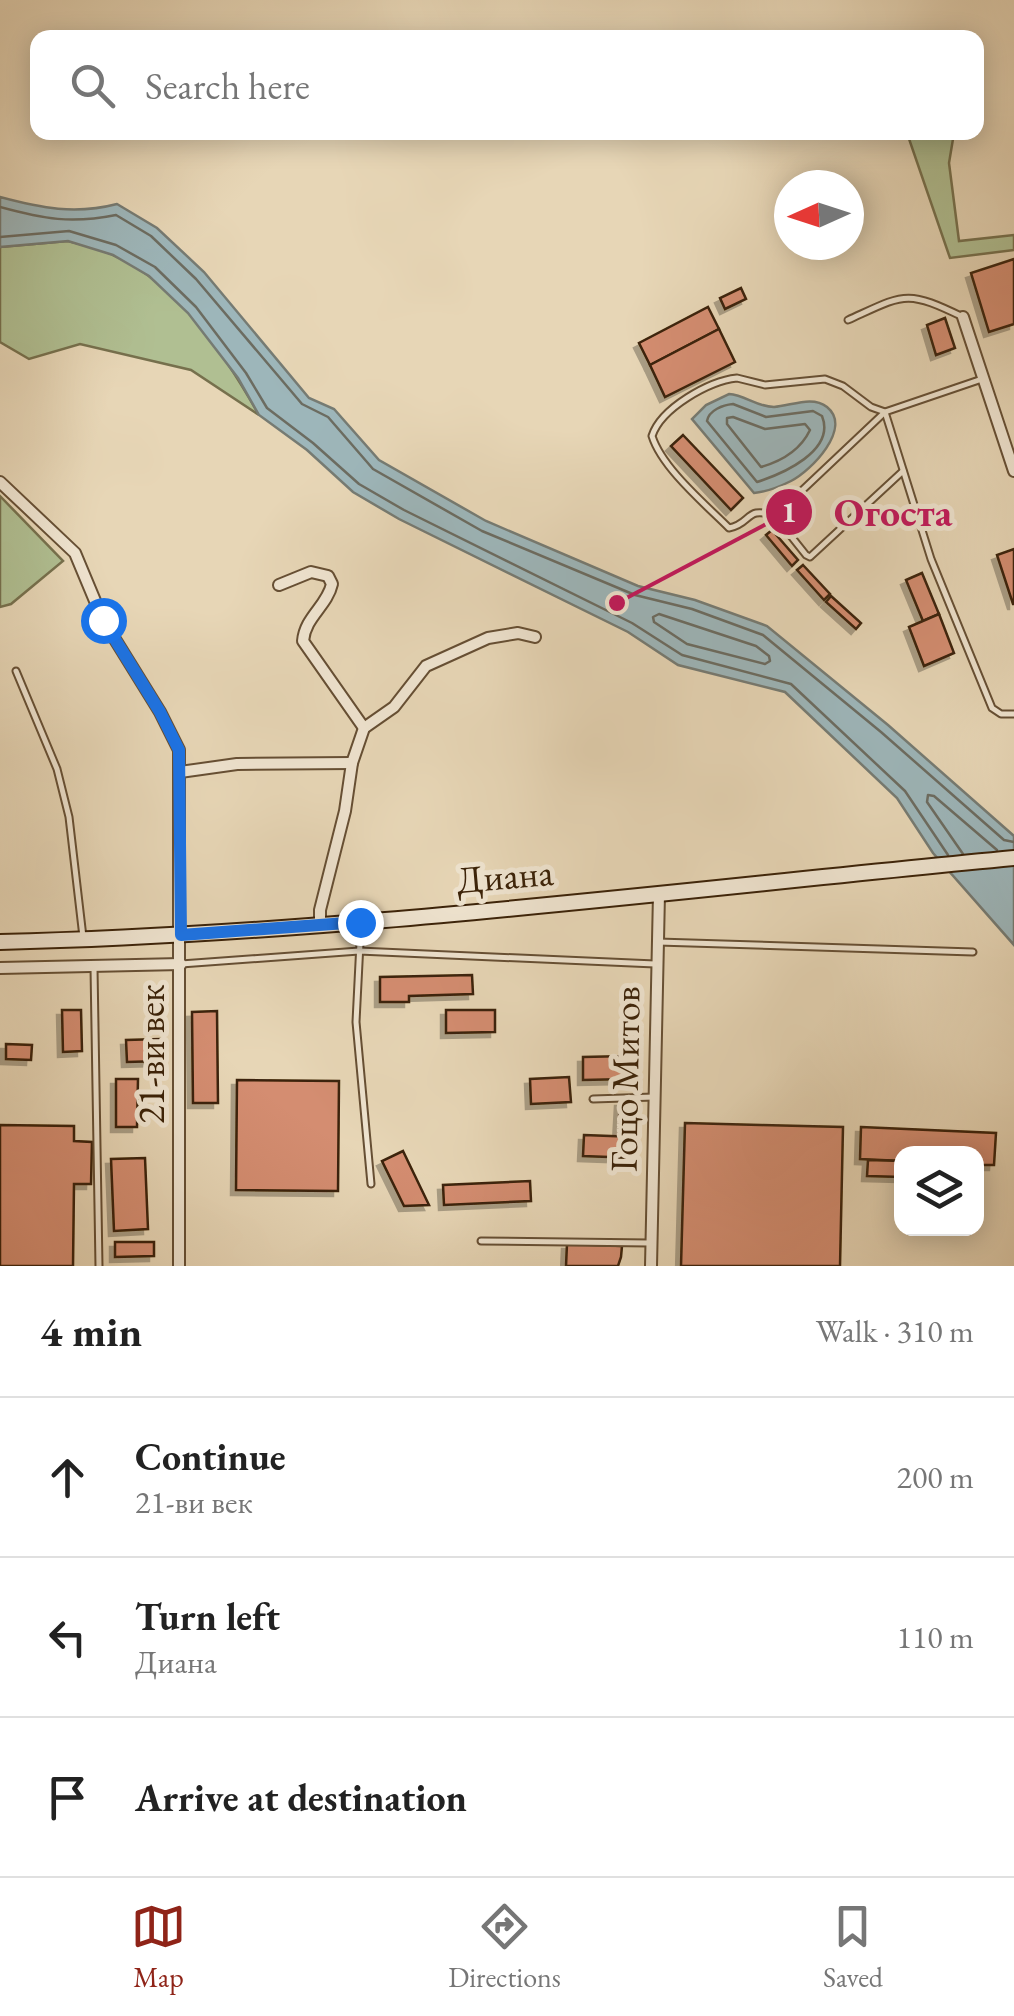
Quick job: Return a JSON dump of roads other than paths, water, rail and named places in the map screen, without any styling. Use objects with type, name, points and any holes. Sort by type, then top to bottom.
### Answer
[{"type":"main road","name":"Диана","points":[[0,942],[181,935],[360,922],[1014,858]]},
{"type":"street","points":[[963,317],[1014,472]]},
{"type":"street","name":"21-ви век","points":[[0,482],[75,553],[103,620],[179,750],[179,1266]]},
{"type":"street","points":[[279,586],[312,572],[328,576],[331,592],[305,625],[303,641],[364,728]]},
{"type":"street","points":[[320,925],[352,763],[364,728],[394,707],[426,666],[488,638],[518,633],[535,638]]},
{"type":"street","points":[[180,772],[237,764],[352,763]]},
{"type":"street","name":"Гоцо Митов","points":[[651,1266],[659,894]]},
{"type":"street","points":[[0,968],[181,964]]},
{"type":"lane","points":[[848,320],[898,296],[911,296],[963,317]]},
{"type":"lane","points":[[885,412],[825,378],[764,385],[737,378],[693,392],[656,427],[652,436],[685,484],[729,528],[761,510],[775,516],[806,556],[903,470]]},
{"type":"lane","points":[[775,516],[885,412],[983,379]]},
{"type":"lane","points":[[885,412],[931,559],[992,708],[1002,714],[1014,714]]},
{"type":"lane","points":[[16,671],[57,768],[69,817],[83,940]]},
{"type":"lane","points":[[360,922],[356,1022],[371,1184]]},
{"type":"lane","points":[[658,942],[973,952]]},
{"type":"lane","points":[[181,964],[360,952],[658,964]]},
{"type":"lane","points":[[94,965],[99,1266]]},
{"type":"lane","points":[[592,1099],[655,1097]]},
{"type":"lane","points":[[481,1241],[652,1244]]},
{"type":"water","points":[[0,197],[58,209],[117,204],[157,228],[204,272],[309,398],[334,409],[379,460],[486,521],[638,586],[695,600],[767,626],[1014,836],[1014,945],[933,853],[897,798],[785,692],[678,665],[628,632],[399,519],[353,492],[307,450],[259,415],[238,378],[188,313],[149,276],[113,255],[68,241],[0,247]]},
{"type":"water","points":[[729,394],[768,406],[808,401],[821,404],[834,416],[832,437],[818,459],[799,476],[754,493],[692,419],[706,405]]},
{"type":"place","name":"Огоста","points":[[617,603]]}]
